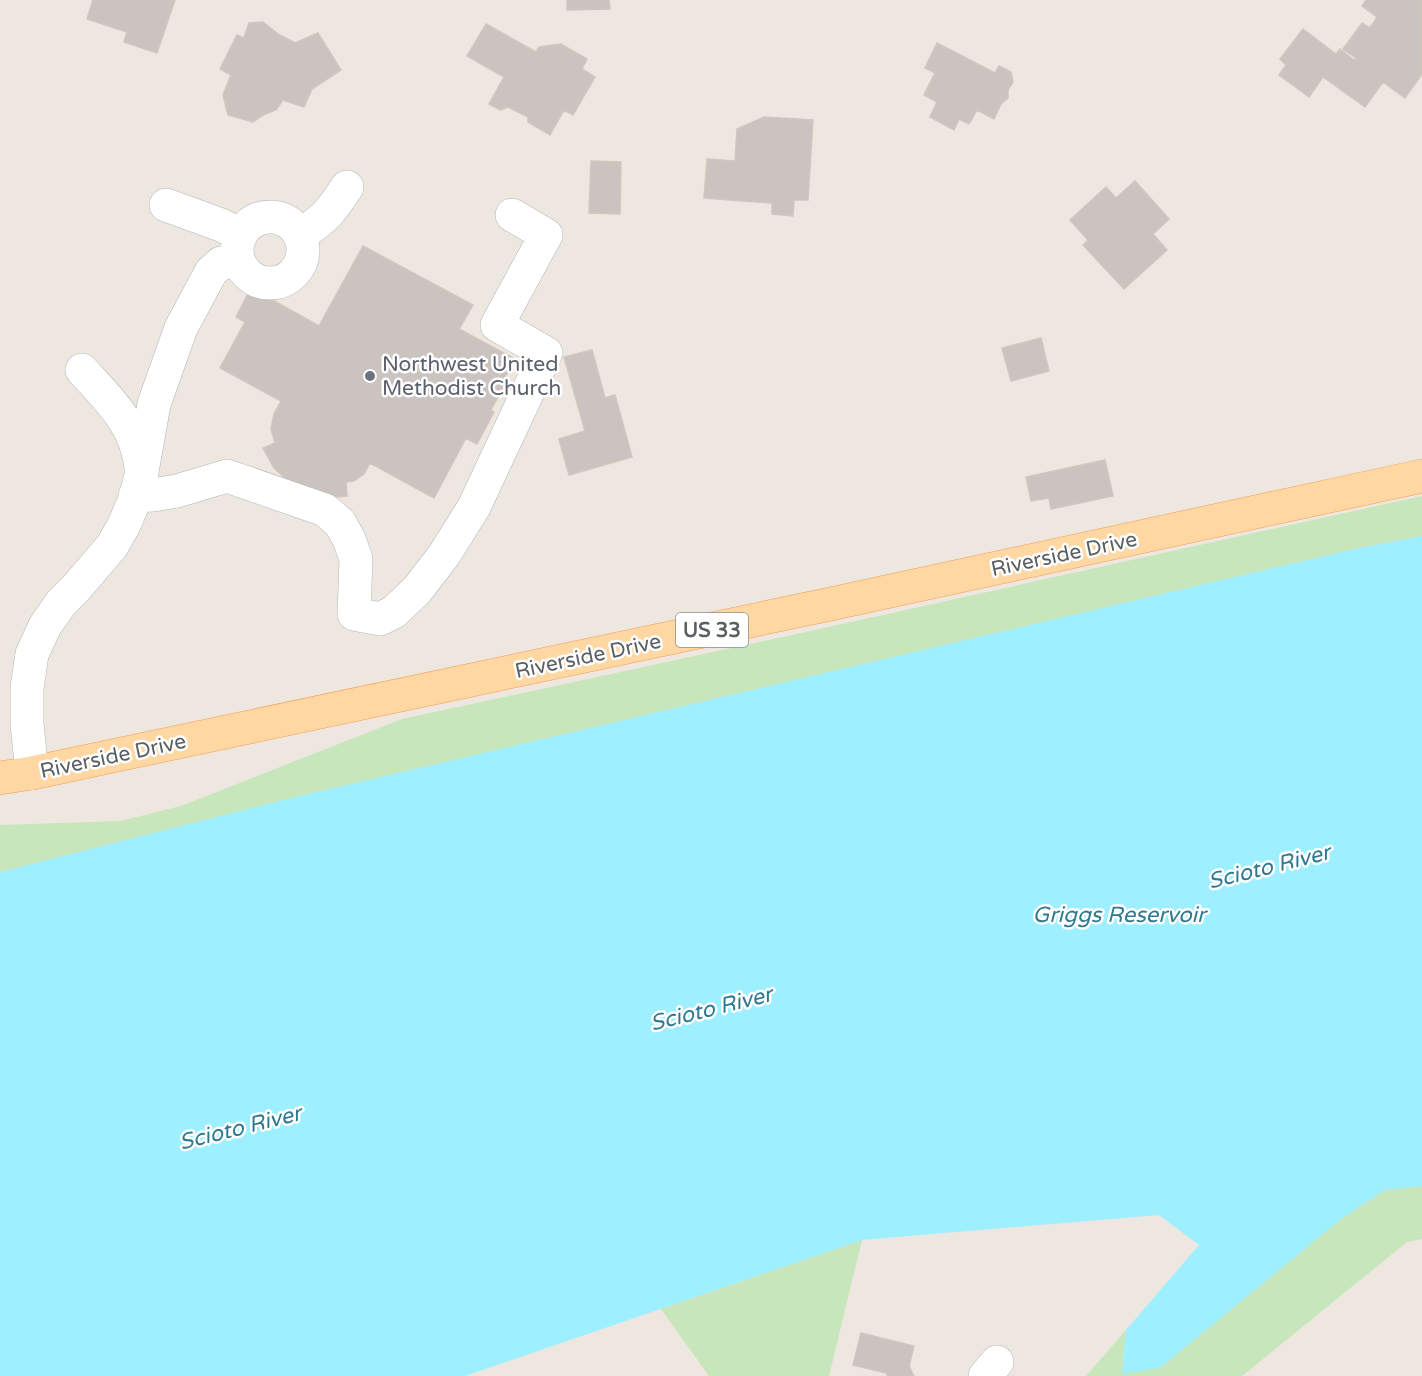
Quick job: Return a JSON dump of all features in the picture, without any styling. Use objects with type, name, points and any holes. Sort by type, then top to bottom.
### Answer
[{"type":"main road","name":"Riverside Drive","points":[[0,778],[776,616],[1422,476]]},
{"type":"lane","points":[[299,235],[319,223],[334,208],[348,187]]},
{"type":"lane","points":[[166,205],[211,221],[240,248]]},
{"type":"lane","points":[[138,484],[153,495],[177,491],[226,476],[325,510],[340,523],[357,559],[354,614],[380,619],[394,612],[417,590],[444,555],[474,507],[546,353],[497,325],[546,235],[512,215]]},
{"type":"lane","points":[[273,217],[292,226],[299,235],[302,256],[298,266],[282,280],[261,282],[243,270],[240,248],[243,230],[252,222],[273,217]]},
{"type":"lane","points":[[32,773],[27,724],[27,688],[32,654],[45,626],[61,603],[112,546],[124,525],[138,484],[154,404],[181,328],[212,272],[240,248]]},
{"type":"lane","points":[[81,370],[126,421],[139,451],[138,484]]},
{"type":"green space","points":[[1422,496],[1422,536],[1359,548],[287,799],[0,872],[0,825],[121,821],[181,806],[402,719]]},
{"type":"green space","points":[[1422,1186],[1422,1239],[1407,1242],[1242,1376],[1086,1376],[1126,1330],[1122,1373],[1160,1368],[1341,1219],[1385,1190]]},
{"type":"green space","points":[[862,1240],[829,1376],[709,1376],[661,1309]]},
{"type":"water","name":"Griggs Reservoir","points":[[1422,536],[1422,1186],[1385,1190],[1341,1219],[1160,1368],[1122,1374],[1126,1330],[1199,1245],[1159,1215],[862,1240],[465,1376],[0,1376],[0,872],[287,799],[1359,548]]},
{"type":"building","points":[[93,0],[175,0],[157,53],[124,42],[127,32],[87,19]]},
{"type":"building","points":[[567,0],[609,0],[610,9],[567,10]]},
{"type":"building","points":[[1366,0],[1422,0],[1422,74],[1405,98],[1383,82],[1365,107],[1323,77],[1309,97],[1279,75],[1286,65],[1280,59],[1303,29],[1336,54],[1340,49],[1354,60],[1356,58],[1343,49],[1362,23],[1370,28],[1377,17],[1362,6]]},
{"type":"building","points":[[263,22],[278,34],[295,43],[318,33],[341,70],[312,89],[304,107],[283,100],[276,110],[253,122],[228,115],[223,95],[231,75],[220,69],[237,35],[244,38],[249,23]]},
{"type":"building","points":[[486,24],[536,52],[539,47],[561,44],[587,59],[582,69],[595,77],[573,115],[564,110],[550,135],[528,122],[528,117],[508,107],[500,110],[489,104],[504,77],[467,56]]},
{"type":"building","points":[[937,43],[995,73],[999,66],[1011,72],[1013,82],[1008,90],[1008,98],[1001,104],[994,119],[977,110],[969,124],[959,119],[954,130],[930,117],[937,102],[924,95],[935,73],[925,68]]},
{"type":"building","points":[[764,117],[813,120],[808,200],[794,200],[793,216],[772,214],[772,203],[704,198],[707,159],[735,161],[737,129]]},
{"type":"building","points":[[591,161],[621,162],[620,214],[589,213]]},
{"type":"building","points":[[1135,181],[1169,219],[1153,234],[1167,250],[1124,289],[1083,245],[1088,240],[1070,220],[1106,187],[1116,198]]},
{"type":"building","name":"Northwest United Methodist Church","points":[[363,246],[473,305],[459,329],[515,359],[501,384],[504,386],[491,410],[494,412],[477,444],[466,438],[434,498],[370,463],[364,474],[354,481],[346,482],[347,496],[324,498],[295,487],[274,468],[263,448],[275,443],[271,429],[274,414],[281,401],[220,368],[245,322],[236,317],[251,288],[319,326]]},
{"type":"building","points":[[1041,338],[1049,371],[1011,381],[1002,348]]},
{"type":"building","points":[[592,350],[605,398],[615,395],[632,457],[569,475],[559,439],[585,431],[564,357]]},
{"type":"building","points":[[1105,460],[1113,496],[1051,509],[1049,498],[1031,501],[1026,477]]},
{"type":"building","points":[[861,1333],[914,1346],[909,1366],[914,1376],[888,1376],[886,1373],[853,1365]]},
{"type":"place","name":"Northwest United Methodist Church","points":[[370,376]]},
{"type":"water label","name":"Scioto River","points":[[1269,866]]},
{"type":"water label","name":"Scioto River","points":[[711,1008]]},
{"type":"water label","name":"Scioto River","points":[[240,1127]]}]
